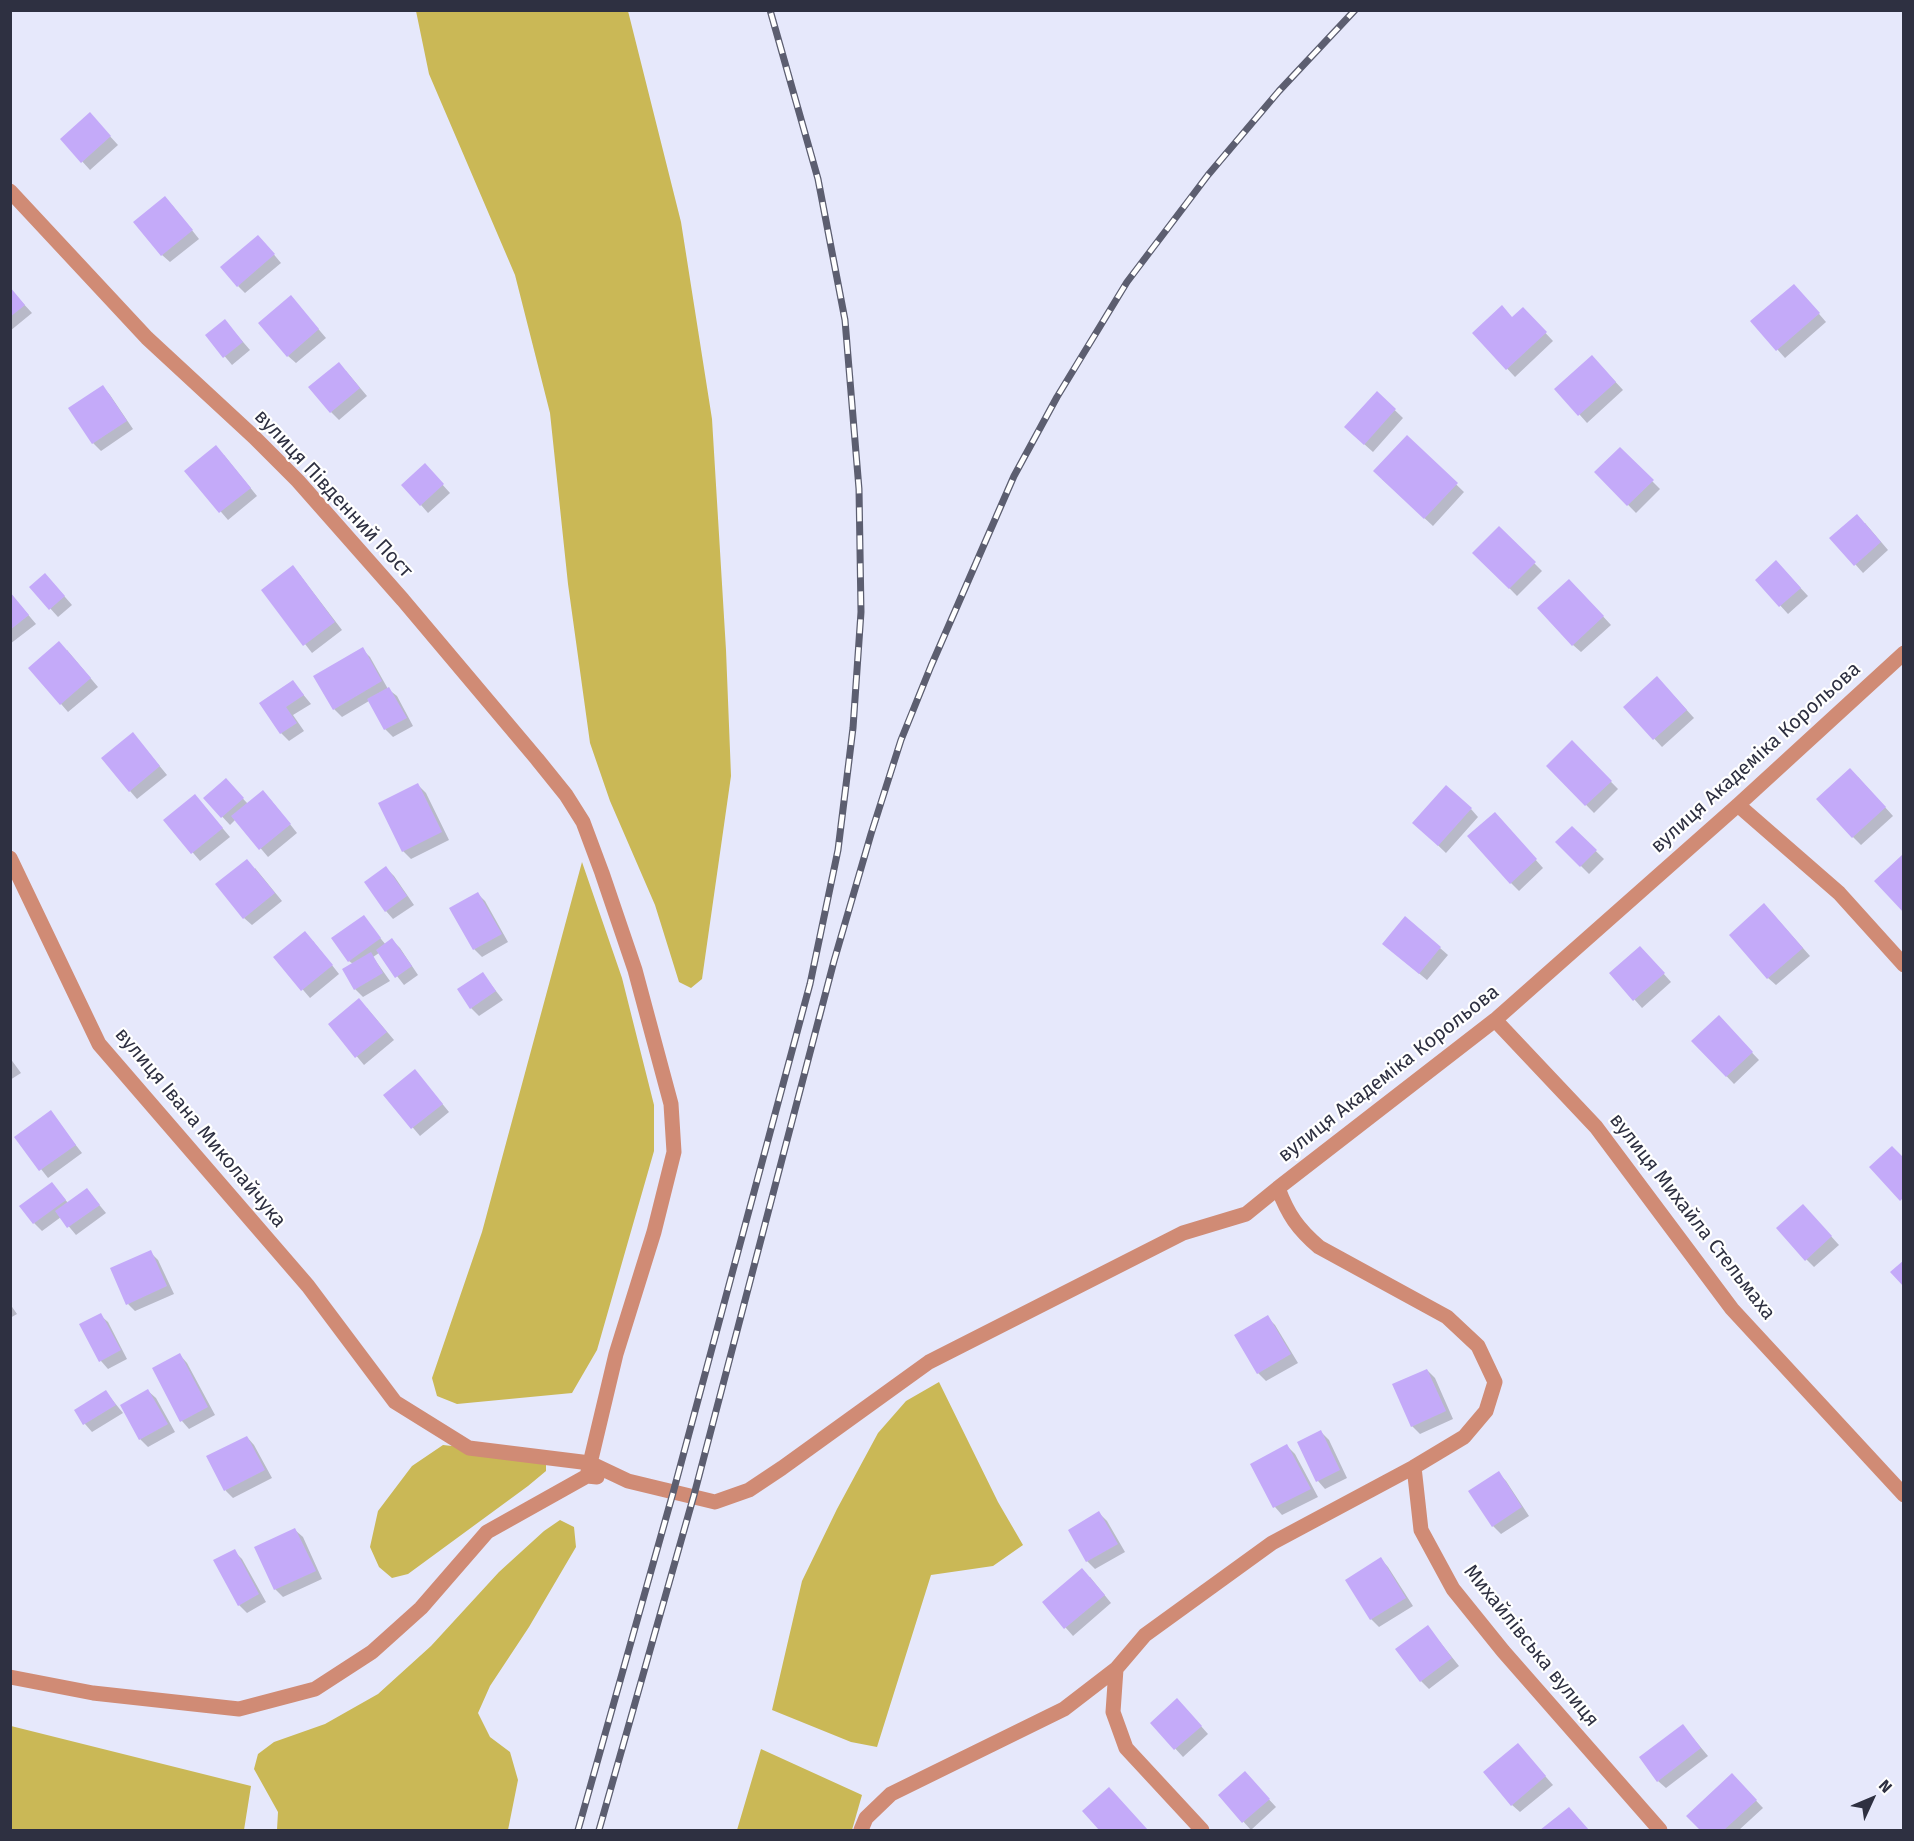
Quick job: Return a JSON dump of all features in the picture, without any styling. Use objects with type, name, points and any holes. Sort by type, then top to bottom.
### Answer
[{"type":"street","name":"вулиця Південний Пост","points":[[10,191],[147,338],[254,437],[298,482],[403,600],[537,759],[566,795],[583,822],[603,873],[635,970],[671,1104],[674,1152],[654,1232],[616,1354],[588,1469]]},
{"type":"street","name":"вулиця Академіка Корольова","points":[[861,1830],[866,1818],[891,1794],[1064,1709],[1116,1669],[1145,1635],[1272,1543],[1414,1467],[1464,1437],[1486,1411],[1495,1382],[1478,1346],[1447,1317],[1319,1247],[1302,1232],[1286,1209],[1278,1188],[1495,1020],[1738,805],[1904,653]]},
{"type":"street","points":[[1738,805],[1839,893],[1904,965]]},
{"type":"street","name":"вулиця Івана Миколайчука","points":[[10,858],[99,1044],[308,1286],[395,1402],[469,1448],[588,1469]]},
{"type":"street","name":"вулиця Михайла Стельмаха","points":[[1495,1020],[1596,1127],[1732,1309],[1904,1495]]},
{"type":"street","points":[[10,1677],[93,1693],[239,1709],[315,1689],[372,1652],[421,1608],[487,1532],[588,1469],[715,1502],[748,1490],[930,1362],[1184,1233],[1246,1214],[1278,1188]]},
{"type":"street","name":"Михайлівська вулиця","points":[[1414,1467],[1421,1530],[1453,1589],[1503,1651],[1660,1830]]},
{"type":"street","points":[[1116,1669],[1113,1712],[1126,1748],[1202,1830]]},
{"type":"shaded area","points":[[416,11],[628,11],[681,222],[712,419],[731,776],[702,979],[691,988],[679,982],[655,905],[610,801],[590,743],[568,584],[550,413],[515,275],[429,74]]},
{"type":"shaded area","points":[[582,862],[622,978],[654,1105],[654,1151],[597,1350],[572,1393],[457,1404],[437,1396],[432,1378],[482,1232]]},
{"type":"shaded area","points":[[939,1382],[998,1502],[1023,1545],[993,1566],[931,1575],[877,1747],[851,1742],[772,1710],[802,1581],[878,1433],[906,1401]]},
{"type":"shaded area","points":[[443,1445],[534,1455],[546,1460],[546,1471],[408,1574],[392,1578],[379,1567],[370,1547],[378,1511],[412,1466]]},
{"type":"shaded area","points":[[560,1520],[574,1527],[576,1547],[529,1627],[490,1686],[478,1713],[490,1737],[510,1752],[518,1780],[508,1830],[277,1830],[278,1812],[254,1769],[258,1754],[274,1742],[325,1724],[378,1694],[431,1646],[499,1572],[544,1531]]},
{"type":"shaded area","points":[[11,1726],[251,1786],[244,1830],[11,1830]]},
{"type":"shaded area","points":[[761,1749],[862,1795],[852,1830],[737,1830]]},
{"type":"building","points":[[90,112],[111,136],[81,163],[60,139]]},
{"type":"building","points":[[165,196],[193,230],[161,256],[133,222]]},
{"type":"building","points":[[258,235],[275,254],[237,287],[220,267]]},
{"type":"building","points":[[1794,284],[1820,313],[1776,351],[1750,321]]},
{"type":"building","points":[[10,287],[25,305],[10,317]]},
{"type":"building","points":[[291,295],[319,329],[287,357],[258,323]]},
{"type":"building","points":[[1502,305],[1512,317],[1523,307],[1547,332],[1506,370],[1472,333]]},
{"type":"building","points":[[225,319],[243,342],[223,358],[205,335]]},
{"type":"building","points":[[1592,355],[1616,382],[1578,416],[1554,389]]},
{"type":"building","points":[[339,362],[360,388],[330,413],[308,387]]},
{"type":"building","points":[[103,385],[127,421],[92,444],[68,408]]},
{"type":"building","points":[[1377,391],[1396,409],[1364,445],[1344,427]]},
{"type":"building","points":[[1407,435],[1458,483],[1424,519],[1373,471]]},
{"type":"building","points":[[216,445],[251,488],[219,513],[184,471]]},
{"type":"building","points":[[1620,447],[1654,480],[1627,506],[1594,472]]},
{"type":"building","points":[[425,463],[444,484],[420,506],[401,485]]},
{"type":"building","points":[[1857,514],[1881,542],[1854,566],[1829,538]]},
{"type":"building","points":[[1499,526],[1536,562],[1509,589],[1472,553]]},
{"type":"building","points":[[1776,560],[1801,588],[1779,607],[1755,580]]},
{"type":"building","points":[[293,565],[335,622],[303,646],[261,590]]},
{"type":"building","points":[[45,573],[65,596],[49,610],[29,587]]},
{"type":"building","points":[[1569,579],[1604,616],[1572,646],[1537,608]]},
{"type":"building","points":[[10,592],[29,615],[10,630]]},
{"type":"building","points":[[59,641],[91,678],[60,705],[28,668]]},
{"type":"building","points":[[363,647],[382,681],[333,710],[313,676]]},
{"type":"building","points":[[1657,676],[1687,710],[1653,740],[1623,707]]},
{"type":"building","points":[[293,680],[304,695],[286,707],[297,723],[280,734],[259,703]]},
{"type":"building","points":[[389,687],[407,718],[384,730],[367,699]]},
{"type":"building","points":[[133,732],[160,766],[129,792],[101,758]]},
{"type":"building","points":[[1572,740],[1612,781],[1585,806],[1546,766]]},
{"type":"building","points":[[1850,768],[1886,807],[1852,838],[1816,799]]},
{"type":"building","points":[[226,778],[244,798],[221,818],[203,798]]},
{"type":"building","points":[[418,783],[442,832],[402,852],[378,803]]},
{"type":"building","points":[[1446,785],[1472,808],[1438,846],[1412,823]]},
{"type":"building","points":[[263,790],[291,824],[259,850],[231,816]]},
{"type":"building","points":[[195,794],[223,828],[191,854],[163,820]]},
{"type":"building","points":[[1495,812],[1537,859],[1510,884],[1467,836]]},
{"type":"building","points":[[1572,826],[1597,850],[1580,867],[1555,842]]},
{"type":"building","points":[[1902,855],[1904,856],[1904,913],[1874,881]]},
{"type":"building","points":[[247,859],[275,893],[243,919],[215,884]]},
{"type":"building","points":[[386,866],[407,896],[385,912],[364,882]]},
{"type":"building","points":[[478,892],[502,934],[473,950],[449,908]]},
{"type":"building","points":[[1764,903],[1803,948],[1767,979],[1729,935]]},
{"type":"building","points":[[364,915],[381,938],[348,962],[331,938]]},
{"type":"building","points":[[1405,916],[1441,947],[1419,974],[1382,944]]},
{"type":"building","points":[[305,931],[333,965],[301,991],[273,957]]},
{"type":"building","points":[[392,938],[412,966],[395,978],[376,950]]},
{"type":"building","points":[[1640,946],[1665,973],[1633,1001],[1609,973]]},
{"type":"building","points":[[371,952],[383,973],[354,990],[342,969]]},
{"type":"building","points":[[483,972],[496,991],[470,1009],[457,989]]},
{"type":"building","points":[[359,998],[387,1032],[355,1058],[328,1024]]},
{"type":"building","points":[[1719,1015],[1753,1052],[1726,1077],[1691,1041]]},
{"type":"building","points":[[415,1069],[443,1104],[411,1129],[383,1095]]},
{"type":"building","points":[[51,1110],[76,1145],[39,1171],[14,1137]]},
{"type":"building","points":[[1892,1146],[1904,1158],[1904,1197],[1900,1201],[1869,1167]]},
{"type":"building","points":[[52,1182],[66,1200],[33,1224],[19,1206]]},
{"type":"building","points":[[87,1188],[100,1205],[67,1228],[55,1211]]},
{"type":"building","points":[[1803,1204],[1832,1236],[1805,1261],[1776,1228]]},
{"type":"building","points":[[151,1250],[167,1286],[126,1305],[110,1268]]},
{"type":"building","points":[[1904,1260],[1904,1287],[1890,1272]]},
{"type":"building","points":[[101,1313],[121,1350],[99,1362],[79,1324]]},
{"type":"building","points":[[1268,1315],[1291,1354],[1257,1374],[1234,1335]]},
{"type":"building","points":[[180,1353],[208,1407],[180,1422],[152,1368]]},
{"type":"building","points":[[1427,1369],[1446,1411],[1411,1427],[1392,1384]]},
{"type":"building","points":[[148,1389],[168,1424],[139,1440],[120,1405]]},
{"type":"building","points":[[106,1390],[116,1405],[83,1425],[74,1410]]},
{"type":"building","points":[[1321,1430],[1340,1470],[1316,1482],[1297,1442]]},
{"type":"building","points":[[247,1436],[265,1470],[224,1491],[206,1456]]},
{"type":"building","points":[[1287,1444],[1311,1489],[1273,1508],[1250,1464]]},
{"type":"building","points":[[1499,1471],[1522,1507],[1492,1527],[1468,1491]]},
{"type":"building","points":[[1099,1511],[1118,1544],[1086,1562],[1068,1530]]},
{"type":"building","points":[[295,1528],[316,1571],[274,1590],[254,1547]]},
{"type":"building","points":[[235,1549],[259,1594],[238,1606],[213,1560]]},
{"type":"building","points":[[1381,1557],[1406,1598],[1370,1620],[1345,1580]]},
{"type":"building","points":[[1082,1568],[1105,1595],[1064,1629],[1042,1602]]},
{"type":"building","points":[[1428,1625],[1452,1658],[1420,1682],[1395,1649]]},
{"type":"building","points":[[1177,1698],[1202,1726],[1174,1750],[1150,1723]]},
{"type":"building","points":[[1683,1724],[1701,1748],[1657,1782],[1639,1757]]},
{"type":"building","points":[[1518,1743],[1546,1776],[1511,1806],[1483,1772]]},
{"type":"building","points":[[1245,1771],[1270,1799],[1242,1823],[1218,1795]]},
{"type":"building","points":[[1732,1773],[1757,1800],[1724,1830],[1700,1830],[1686,1816]]},
{"type":"building","points":[[1109,1787],[1148,1830],[1099,1830],[1082,1811]]},
{"type":"building","points":[[1569,1807],[1589,1830],[1540,1830]]},
{"type":"railway","points":[[578,1830],[673,1493],[810,984],[838,850],[853,728],[861,612],[859,489],[845,320],[818,179],[770,10]]},
{"type":"railway","points":[[599,1830],[694,1495],[834,961],[901,740],[931,666],[1014,476],[1057,397],[1127,282],[1208,175],[1279,91],[1355,10]]}]
